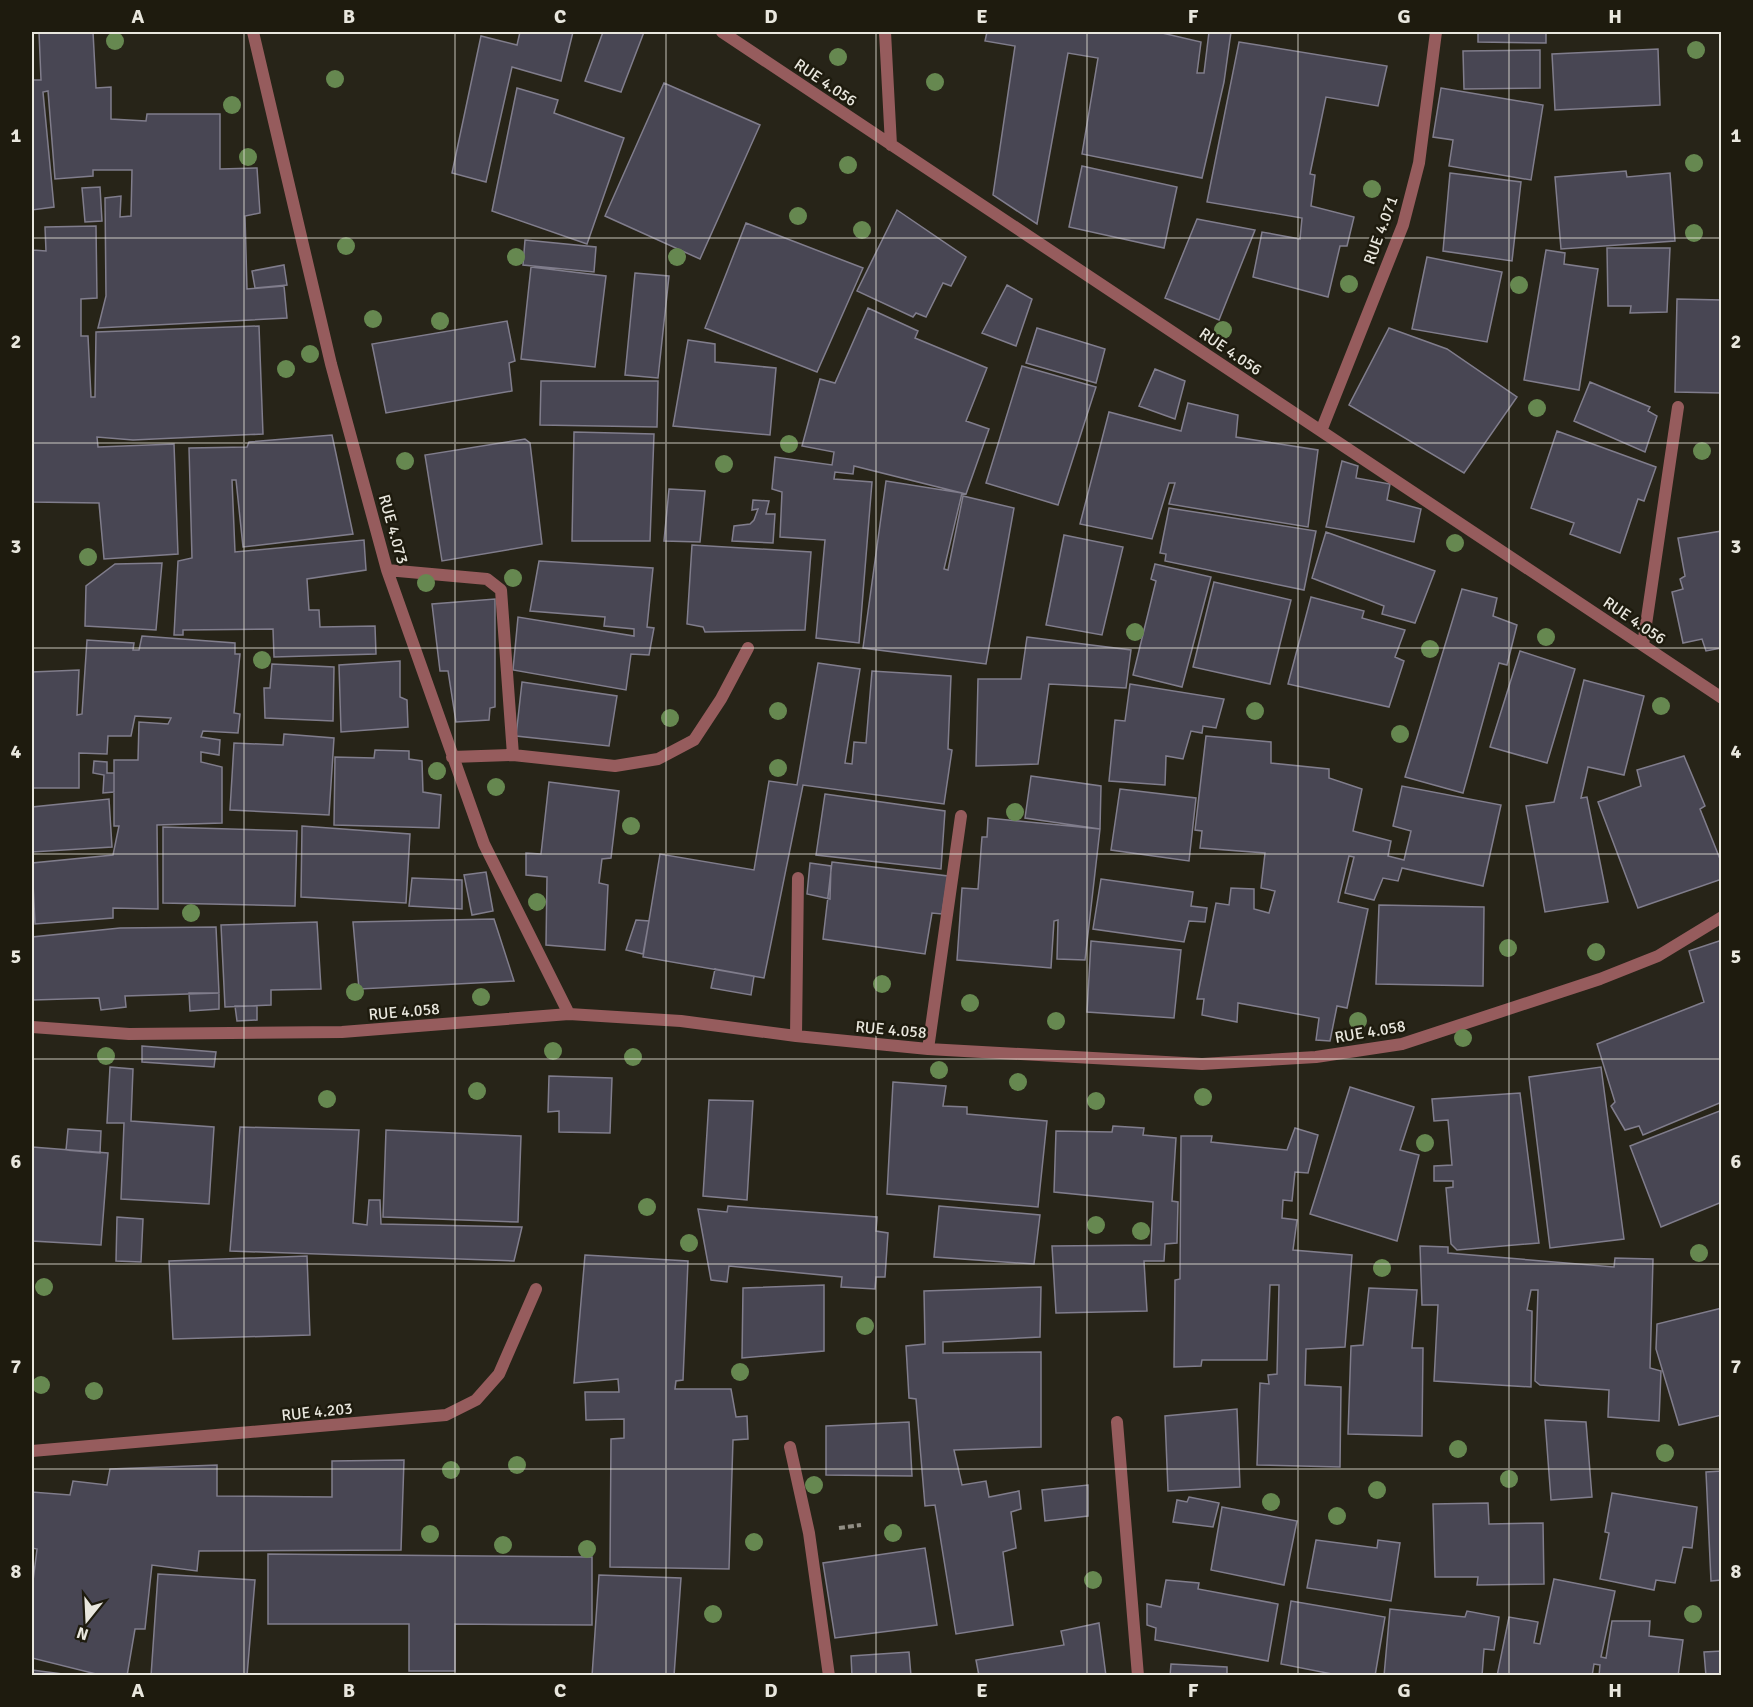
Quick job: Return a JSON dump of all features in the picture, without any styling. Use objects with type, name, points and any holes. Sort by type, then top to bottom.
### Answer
[{"type":"street","name":"RUE 4.073","points":[[253,32],[331,364],[387,570],[484,844],[568,1014]]},
{"type":"street","name":"RUE 4.056","points":[[722,32],[1722,698]]},
{"type":"street","points":[[885,32],[891,146]]},
{"type":"street","name":"RUE 4.071","points":[[1321,431],[1402,225],[1419,163],[1436,32]]},
{"type":"street","points":[[1643,645],[1678,407]]},
{"type":"street","points":[[387,570],[487,579],[501,590],[513,755]]},
{"type":"street","points":[[452,757],[513,755],[615,766],[658,759],[694,740],[721,699],[748,648]]},
{"type":"street","points":[[928,1049],[961,816]]},
{"type":"street","points":[[796,1036],[798,878]]},
{"type":"street","name":"RUE 4.058","points":[[32,1027],[129,1034],[342,1032],[568,1014],[681,1021],[796,1036],[928,1049],[1202,1064],[1316,1057],[1402,1044],[1648,960],[1722,917]]},
{"type":"street","name":"RUE 4.203","points":[[32,1451],[446,1415],[476,1400],[499,1374],[536,1289]]},
{"type":"street","points":[[1117,1422],[1138,1676]]},
{"type":"street","points":[[790,1447],[809,1533],[829,1676]]},
{"type":"building","points":[[39,32],[93,32],[96,88],[111,87],[111,119],[146,121],[147,114],[220,114],[220,169],[257,168],[260,213],[245,216],[247,289],[284,286],[287,318],[98,328],[106,296],[105,198],[121,196],[120,217],[131,216],[132,170],[93,170],[93,176],[55,179],[48,91],[43,92],[54,207],[32,210],[32,80],[41,80]]},
{"type":"building","points":[[520,32],[573,32],[561,81],[512,67],[486,182],[452,173],[481,36],[517,45]]},
{"type":"building","points":[[603,32],[644,32],[621,92],[585,81]]},
{"type":"building","points":[[987,32],[1158,32],[1201,42],[1197,73],[1204,73],[1209,32],[1231,32],[1224,82],[1202,178],[1082,154],[1098,58],[1068,53],[1037,224],[993,195],[1015,46],[985,41]]},
{"type":"building","points":[[1478,32],[1546,32],[1546,43],[1478,42]]},
{"type":"building","points":[[1239,42],[1387,66],[1378,106],[1326,97],[1310,174],[1315,175],[1311,206],[1354,217],[1347,246],[1340,246],[1328,297],[1253,277],[1262,232],[1300,239],[1302,218],[1207,202]]},
{"type":"building","points":[[1658,49],[1660,105],[1555,110],[1552,54]]},
{"type":"building","points":[[1540,50],[1540,88],[1464,89],[1463,51]]},
{"type":"building","points":[[664,83],[760,125],[700,259],[605,216]]},
{"type":"building","points":[[517,88],[558,100],[554,113],[624,138],[587,244],[492,211]]},
{"type":"building","points":[[1441,88],[1543,105],[1531,180],[1449,166],[1453,140],[1433,137]]},
{"type":"building","points":[[1082,166],[1177,187],[1164,248],[1069,227]]},
{"type":"building","points":[[1626,171],[1627,177],[1670,173],[1675,241],[1561,249],[1555,177]]},
{"type":"building","points":[[1450,173],[1521,182],[1512,261],[1443,251]]},
{"type":"building","points":[[100,187],[102,221],[85,222],[82,188]]},
{"type":"building","points":[[897,210],[966,257],[951,286],[943,283],[926,317],[916,313],[913,317],[857,291]]},
{"type":"building","points":[[1197,219],[1255,230],[1219,320],[1165,298]]},
{"type":"building","points":[[746,223],[863,268],[817,372],[705,328]]},
{"type":"building","points":[[96,226],[97,298],[81,299],[81,336],[88,336],[91,397],[95,397],[96,332],[259,326],[263,434],[133,440],[97,437],[98,447],[174,444],[178,554],[104,559],[99,503],[32,502],[32,239],[33,250],[46,251],[45,227]]},
{"type":"building","points":[[525,240],[596,247],[594,272],[523,265]]},
{"type":"building","points":[[1607,248],[1670,248],[1667,312],[1630,313],[1631,306],[1608,306]]},
{"type":"building","points":[[1546,250],[1565,253],[1564,264],[1598,269],[1579,390],[1524,380]]},
{"type":"building","points":[[1427,257],[1502,272],[1487,342],[1412,329]]},
{"type":"building","points":[[284,265],[287,285],[255,288],[252,271]]},
{"type":"building","points":[[531,267],[606,276],[595,367],[521,359]]},
{"type":"building","points":[[635,273],[669,276],[658,378],[625,375]]},
{"type":"building","points":[[1007,285],[1032,299],[1016,346],[982,333]]},
{"type":"building","points":[[1677,299],[1722,300],[1722,393],[1675,392]]},
{"type":"building","points":[[868,308],[918,331],[915,338],[987,368],[966,421],[989,429],[966,494],[854,466],[853,474],[835,472],[834,479],[872,482],[859,643],[816,638],[825,540],[780,537],[782,492],[772,489],[775,457],[832,465],[834,452],[802,446],[820,379],[835,383]]},
{"type":"building","points":[[507,321],[515,361],[509,363],[512,391],[386,413],[372,344]]},
{"type":"building","points":[[1037,328],[1105,349],[1096,383],[1026,363]]},
{"type":"building","points":[[1389,328],[1447,349],[1517,397],[1464,473],[1349,405]]},
{"type":"building","points":[[688,340],[715,344],[715,362],[776,368],[770,435],[673,426]]},
{"type":"building","points":[[1022,366],[1096,387],[1058,505],[986,483]]},
{"type":"building","points":[[1155,369],[1185,381],[1175,419],[1139,406]]},
{"type":"building","points":[[541,381],[658,381],[657,427],[540,425]]},
{"type":"building","points":[[1590,382],[1650,407],[1648,411],[1657,416],[1645,452],[1574,421]]},
{"type":"building","points":[[1188,403],[1238,415],[1236,437],[1318,450],[1308,527],[1169,504],[1175,483],[1169,483],[1152,539],[1080,524],[1109,412],[1181,431]]},
{"type":"building","points":[[1557,431],[1656,467],[1644,501],[1638,499],[1620,553],[1570,534],[1574,523],[1531,508]]},
{"type":"building","points":[[574,432],[654,434],[650,541],[572,541]]},
{"type":"building","points":[[332,435],[353,534],[243,547],[236,480],[232,480],[235,552],[364,540],[366,570],[307,579],[309,610],[319,610],[320,627],[375,626],[376,654],[274,657],[273,629],[183,630],[183,635],[174,635],[178,561],[192,558],[189,448],[247,447],[249,442]]},
{"type":"building","points":[[525,439],[530,443],[542,544],[442,561],[425,455]]},
{"type":"building","points":[[1342,461],[1358,466],[1356,478],[1390,484],[1387,500],[1421,509],[1414,542],[1326,527]]},
{"type":"building","points":[[886,481],[962,493],[944,569],[948,570],[963,496],[1014,508],[986,664],[863,648]]},
{"type":"building","points":[[669,489],[705,491],[700,542],[664,541]]},
{"type":"building","points":[[753,500],[769,501],[766,514],[775,514],[773,543],[732,541],[734,526],[750,524],[754,520],[758,509],[752,510]]},
{"type":"building","points":[[1169,508],[1316,531],[1304,590],[1165,561],[1166,554],[1160,553]]},
{"type":"building","points":[[1722,531],[1722,648],[1706,651],[1702,639],[1683,643],[1672,592],[1683,589],[1680,579],[1685,576],[1678,538]]},
{"type":"building","points":[[1326,532],[1435,571],[1415,623],[1382,614],[1384,606],[1312,578]]},
{"type":"building","points":[[1064,535],[1123,547],[1102,635],[1046,625]]},
{"type":"building","points":[[692,545],[811,552],[805,630],[705,632],[703,627],[687,624]]},
{"type":"building","points":[[539,561],[653,568],[647,627],[654,628],[649,655],[631,654],[626,690],[513,670],[518,617],[634,636],[634,629],[604,626],[605,617],[530,611]]},
{"type":"building","points":[[162,563],[156,630],[85,626],[86,586],[115,564]]},
{"type":"building","points":[[1155,564],[1211,577],[1182,687],[1133,675],[1156,581],[1151,579]]},
{"type":"building","points":[[1214,582],[1291,600],[1270,684],[1193,667]]},
{"type":"building","points":[[1462,589],[1497,598],[1493,616],[1517,625],[1507,665],[1499,663],[1463,793],[1405,777]]},
{"type":"building","points":[[1311,597],[1364,611],[1362,618],[1405,630],[1395,657],[1404,661],[1389,707],[1288,684]]},
{"type":"building","points":[[495,599],[495,707],[490,708],[489,720],[456,722],[448,671],[440,671],[432,604]]},
{"type":"building","points":[[142,636],[235,643],[235,654],[240,654],[234,713],[240,714],[238,733],[203,731],[201,737],[220,740],[219,755],[201,752],[201,762],[222,767],[222,823],[157,825],[158,909],[113,908],[113,918],[35,924],[32,863],[113,855],[119,826],[114,826],[114,760],[138,760],[139,722],[168,724],[171,718],[135,716],[131,736],[108,736],[107,754],[79,753],[79,788],[32,788],[32,672],[79,670],[77,715],[82,714],[87,640],[134,643],[133,650],[139,650]]},
{"type":"building","points":[[1027,637],[1131,650],[1126,688],[1049,684],[1038,764],[976,766],[978,679],[1021,679]]},
{"type":"building","points":[[1520,651],[1575,669],[1547,763],[1490,747]]},
{"type":"building","points":[[400,661],[400,697],[407,700],[408,727],[341,732],[339,665]]},
{"type":"building","points":[[818,663],[860,669],[845,763],[852,764],[854,742],[866,743],[872,671],[951,676],[948,749],[952,750],[944,804],[803,785],[764,978],[643,957],[660,854],[754,870],[769,781],[797,785]]},
{"type":"building","points":[[272,664],[334,667],[333,721],[265,718],[264,688],[270,688]]},
{"type":"building","points":[[1584,680],[1644,696],[1624,775],[1588,767],[1581,798],[1587,797],[1608,902],[1545,912],[1526,806],[1554,802]]},
{"type":"building","points":[[522,682],[617,696],[609,746],[516,736]]},
{"type":"building","points":[[1130,684],[1224,699],[1216,728],[1203,726],[1202,733],[1191,731],[1183,759],[1166,756],[1165,785],[1109,781],[1115,720],[1125,721]]},
{"type":"building","points":[[284,734],[334,738],[329,815],[230,810],[234,743],[283,745]]},
{"type":"building","points":[[1206,736],[1271,742],[1271,763],[1329,769],[1329,778],[1362,789],[1353,831],[1391,841],[1388,856],[1404,860],[1411,831],[1393,826],[1402,786],[1501,805],[1483,886],[1402,868],[1398,881],[1383,878],[1374,900],[1345,893],[1354,857],[1349,856],[1338,902],[1368,909],[1347,1008],[1337,1006],[1330,1041],[1316,1040],[1319,1018],[1238,1003],[1237,1022],[1202,1015],[1204,999],[1197,999],[1216,903],[1229,905],[1231,888],[1254,889],[1254,909],[1269,913],[1275,891],[1261,888],[1265,853],[1200,848],[1202,831],[1195,830]]},
{"type":"building","points":[[375,750],[409,751],[409,759],[422,761],[423,792],[441,795],[439,828],[334,825],[335,757],[374,758]]},
{"type":"building","points":[[1684,756],[1705,806],[1700,809],[1722,864],[1722,879],[1638,908],[1598,802],[1641,786],[1637,770]]},
{"type":"building","points":[[94,761],[107,762],[107,773],[114,773],[114,792],[103,793],[104,775],[93,773]]},
{"type":"building","points":[[1031,776],[1101,786],[1100,829],[1025,818]]},
{"type":"building","points":[[549,782],[619,791],[611,858],[602,859],[599,883],[608,885],[605,950],[546,945],[547,877],[526,875],[526,853],[541,854]]},
{"type":"building","points":[[1120,789],[1196,798],[1189,861],[1111,850]]},
{"type":"building","points":[[825,794],[945,811],[941,869],[816,855]]},
{"type":"building","points":[[109,799],[112,847],[32,852],[32,807]]},
{"type":"building","points":[[988,818],[1100,829],[1085,960],[1057,959],[1058,920],[1054,921],[1051,968],[957,960],[962,888],[978,889],[982,837],[987,837]]},
{"type":"building","points":[[302,826],[410,834],[406,903],[301,897]]},
{"type":"building","points":[[163,827],[297,831],[295,906],[163,903]]},
{"type":"building","points":[[832,862],[948,876],[942,914],[932,913],[925,954],[823,939]]},
{"type":"building","points":[[810,863],[831,866],[830,899],[807,894]]},
{"type":"building","points":[[486,872],[493,911],[472,915],[464,875]]},
{"type":"building","points":[[412,878],[462,880],[462,909],[409,906]]},
{"type":"building","points":[[1101,879],[1193,892],[1191,906],[1207,908],[1205,922],[1189,921],[1184,942],[1093,929]]},
{"type":"building","points":[[1379,905],[1484,907],[1483,986],[1376,984]]},
{"type":"building","points":[[494,919],[514,981],[359,989],[353,922]]},
{"type":"building","points":[[636,920],[649,921],[643,954],[626,950]]},
{"type":"building","points":[[317,922],[321,989],[271,990],[271,1005],[225,1007],[221,925]]},
{"type":"building","points":[[216,927],[219,993],[125,996],[126,1007],[101,1010],[99,998],[33,1000],[32,937],[120,928]]},
{"type":"building","points":[[1722,940],[1722,1102],[1643,1135],[1639,1126],[1625,1130],[1611,1106],[1615,1102],[1597,1044],[1704,1002],[1689,951]]},
{"type":"building","points":[[1091,941],[1181,950],[1174,1018],[1087,1012]]},
{"type":"building","points":[[715,969],[754,976],[751,995],[711,988]]},
{"type":"building","points":[[189,993],[219,993],[219,1009],[190,1011]]},
{"type":"building","points":[[235,1006],[257,1006],[257,1020],[237,1021]]},
{"type":"building","points":[[142,1046],[216,1052],[214,1067],[142,1062]]},
{"type":"building","points":[[110,1067],[133,1069],[131,1121],[214,1127],[209,1204],[121,1199],[124,1123],[107,1123]]},
{"type":"building","points":[[1601,1067],[1624,1239],[1550,1248],[1529,1077]]},
{"type":"building","points":[[549,1076],[612,1078],[610,1133],[559,1132],[559,1111],[548,1112]]},
{"type":"building","points":[[893,1082],[946,1086],[943,1106],[967,1107],[967,1114],[1047,1121],[1038,1207],[887,1194]]},
{"type":"building","points":[[1350,1087],[1414,1107],[1400,1150],[1419,1155],[1397,1241],[1310,1214]]},
{"type":"building","points":[[1520,1093],[1539,1243],[1457,1250],[1451,1244],[1446,1188],[1453,1187],[1453,1181],[1434,1181],[1434,1166],[1452,1165],[1448,1120],[1434,1121],[1432,1099]]},
{"type":"building","points":[[709,1100],[753,1101],[747,1200],[703,1196]]},
{"type":"building","points":[[1722,1110],[1722,1202],[1661,1227],[1630,1146]]},
{"type":"building","points":[[1113,1126],[1144,1128],[1143,1135],[1176,1138],[1172,1201],[1178,1202],[1177,1243],[1165,1244],[1164,1261],[1144,1261],[1147,1311],[1056,1313],[1052,1246],[1151,1245],[1153,1202],[1054,1192],[1056,1131],[1112,1132]]},
{"type":"building","points":[[240,1127],[359,1130],[353,1223],[367,1225],[369,1200],[380,1200],[381,1224],[522,1227],[514,1261],[230,1251]]},
{"type":"building","points":[[1295,1128],[1318,1135],[1308,1173],[1295,1172],[1292,1201],[1283,1200],[1282,1218],[1297,1220],[1293,1250],[1352,1255],[1345,1347],[1306,1349],[1305,1385],[1341,1387],[1340,1467],[1257,1465],[1260,1383],[1269,1384],[1268,1375],[1277,1374],[1279,1285],[1270,1285],[1267,1360],[1202,1360],[1201,1366],[1174,1367],[1175,1280],[1180,1279],[1181,1136],[1212,1136],[1211,1142],[1287,1150]]},
{"type":"building","points":[[68,1129],[101,1131],[100,1153],[66,1150]]},
{"type":"building","points":[[386,1130],[521,1136],[518,1222],[383,1217]]},
{"type":"building","points":[[32,1147],[108,1153],[101,1245],[32,1241]]},
{"type":"building","points":[[728,1206],[877,1217],[876,1231],[888,1233],[885,1277],[876,1277],[875,1289],[841,1287],[842,1277],[729,1266],[727,1282],[711,1280],[698,1209],[727,1212]]},
{"type":"building","points":[[939,1206],[1040,1215],[1034,1264],[934,1257]]},
{"type":"building","points":[[117,1217],[143,1219],[141,1262],[116,1261]]},
{"type":"building","points":[[1420,1246],[1448,1247],[1448,1253],[1614,1267],[1615,1258],[1653,1259],[1650,1368],[1661,1371],[1659,1421],[1608,1417],[1609,1390],[1540,1385],[1535,1381],[1538,1290],[1531,1290],[1527,1310],[1532,1311],[1531,1387],[1434,1381],[1438,1305],[1422,1305]]},
{"type":"building","points":[[585,1255],[688,1261],[683,1380],[676,1381],[675,1389],[731,1389],[736,1417],[747,1416],[748,1439],[733,1440],[729,1569],[610,1567],[611,1439],[624,1438],[624,1419],[586,1420],[585,1392],[619,1392],[618,1379],[574,1383]]},
{"type":"building","points":[[307,1256],[310,1335],[173,1339],[169,1261]]},
{"type":"building","points":[[824,1285],[824,1351],[742,1358],[743,1288]]},
{"type":"building","points":[[1041,1287],[1040,1337],[943,1342],[943,1353],[1041,1352],[1041,1447],[954,1450],[962,1485],[986,1481],[989,1497],[1019,1491],[1021,1509],[1011,1512],[1016,1548],[1003,1552],[1013,1625],[956,1634],[935,1505],[925,1506],[916,1399],[909,1398],[906,1346],[925,1344],[924,1291]]},
{"type":"building","points":[[1369,1288],[1417,1290],[1412,1348],[1423,1348],[1422,1436],[1348,1434],[1351,1346],[1363,1345]]},
{"type":"building","points":[[1722,1308],[1722,1415],[1679,1425],[1656,1349],[1657,1324]]},
{"type":"building","points":[[1237,1409],[1240,1487],[1168,1491],[1165,1416]]},
{"type":"building","points":[[1545,1420],[1586,1422],[1592,1497],[1551,1500]]},
{"type":"building","points":[[909,1422],[912,1476],[826,1475],[826,1426]]},
{"type":"building","points":[[404,1460],[401,1550],[199,1551],[197,1571],[152,1565],[145,1629],[135,1629],[127,1676],[104,1676],[32,1658],[32,1589],[37,1549],[32,1548],[32,1492],[70,1495],[73,1481],[107,1485],[110,1469],[217,1465],[217,1496],[332,1497],[332,1461]]},
{"type":"building","points":[[1722,1471],[1722,1580],[1711,1581],[1706,1472]]},
{"type":"building","points":[[1088,1485],[1088,1516],[1045,1521],[1042,1490]]},
{"type":"building","points":[[1612,1493],[1697,1507],[1692,1548],[1683,1547],[1675,1583],[1656,1580],[1654,1590],[1600,1579],[1609,1533],[1605,1532]]},
{"type":"building","points":[[1189,1497],[1219,1503],[1213,1527],[1173,1522],[1177,1500],[1187,1502]]},
{"type":"building","points":[[1488,1503],[1489,1524],[1543,1523],[1544,1584],[1477,1585],[1478,1577],[1435,1577],[1433,1504]]},
{"type":"building","points":[[1222,1507],[1297,1521],[1284,1585],[1211,1570]]},
{"type":"building","points":[[1316,1540],[1377,1548],[1378,1540],[1400,1543],[1391,1601],[1307,1588]]},
{"type":"building","points":[[925,1548],[937,1625],[835,1638],[823,1563]]},
{"type":"building","points":[[268,1554],[592,1557],[592,1625],[455,1624],[455,1671],[409,1671],[409,1624],[268,1624]]},
{"type":"building","points":[[158,1574],[255,1580],[247,1676],[151,1676]]},
{"type":"building","points":[[599,1575],[681,1578],[674,1676],[592,1676]]},
{"type":"building","points":[[1554,1579],[1615,1591],[1601,1657],[1606,1658],[1612,1621],[1650,1621],[1649,1636],[1683,1640],[1678,1676],[1599,1676],[1600,1665],[1594,1664],[1592,1676],[1497,1676],[1509,1617],[1538,1622],[1534,1643],[1540,1644]]},
{"type":"building","points":[[1166,1580],[1199,1583],[1198,1589],[1278,1604],[1268,1661],[1155,1640],[1156,1628],[1147,1625],[1147,1604],[1161,1607]]},
{"type":"building","points":[[1291,1601],[1385,1617],[1375,1676],[1342,1676],[1281,1664]]},
{"type":"building","points":[[1390,1609],[1465,1617],[1467,1611],[1499,1617],[1494,1650],[1484,1649],[1482,1676],[1384,1676]]},
{"type":"building","points":[[1099,1623],[1106,1676],[979,1676],[976,1660],[1064,1645],[1061,1631]]},
{"type":"building","points":[[1722,1651],[1722,1676],[1706,1676],[1704,1652]]},
{"type":"building","points":[[909,1652],[911,1676],[852,1676],[851,1656]]},
{"type":"building","points":[[1171,1664],[1227,1667],[1227,1676],[1170,1676]]},
{"type":"building","points":[[32,1670],[78,1676],[32,1676]]}]
